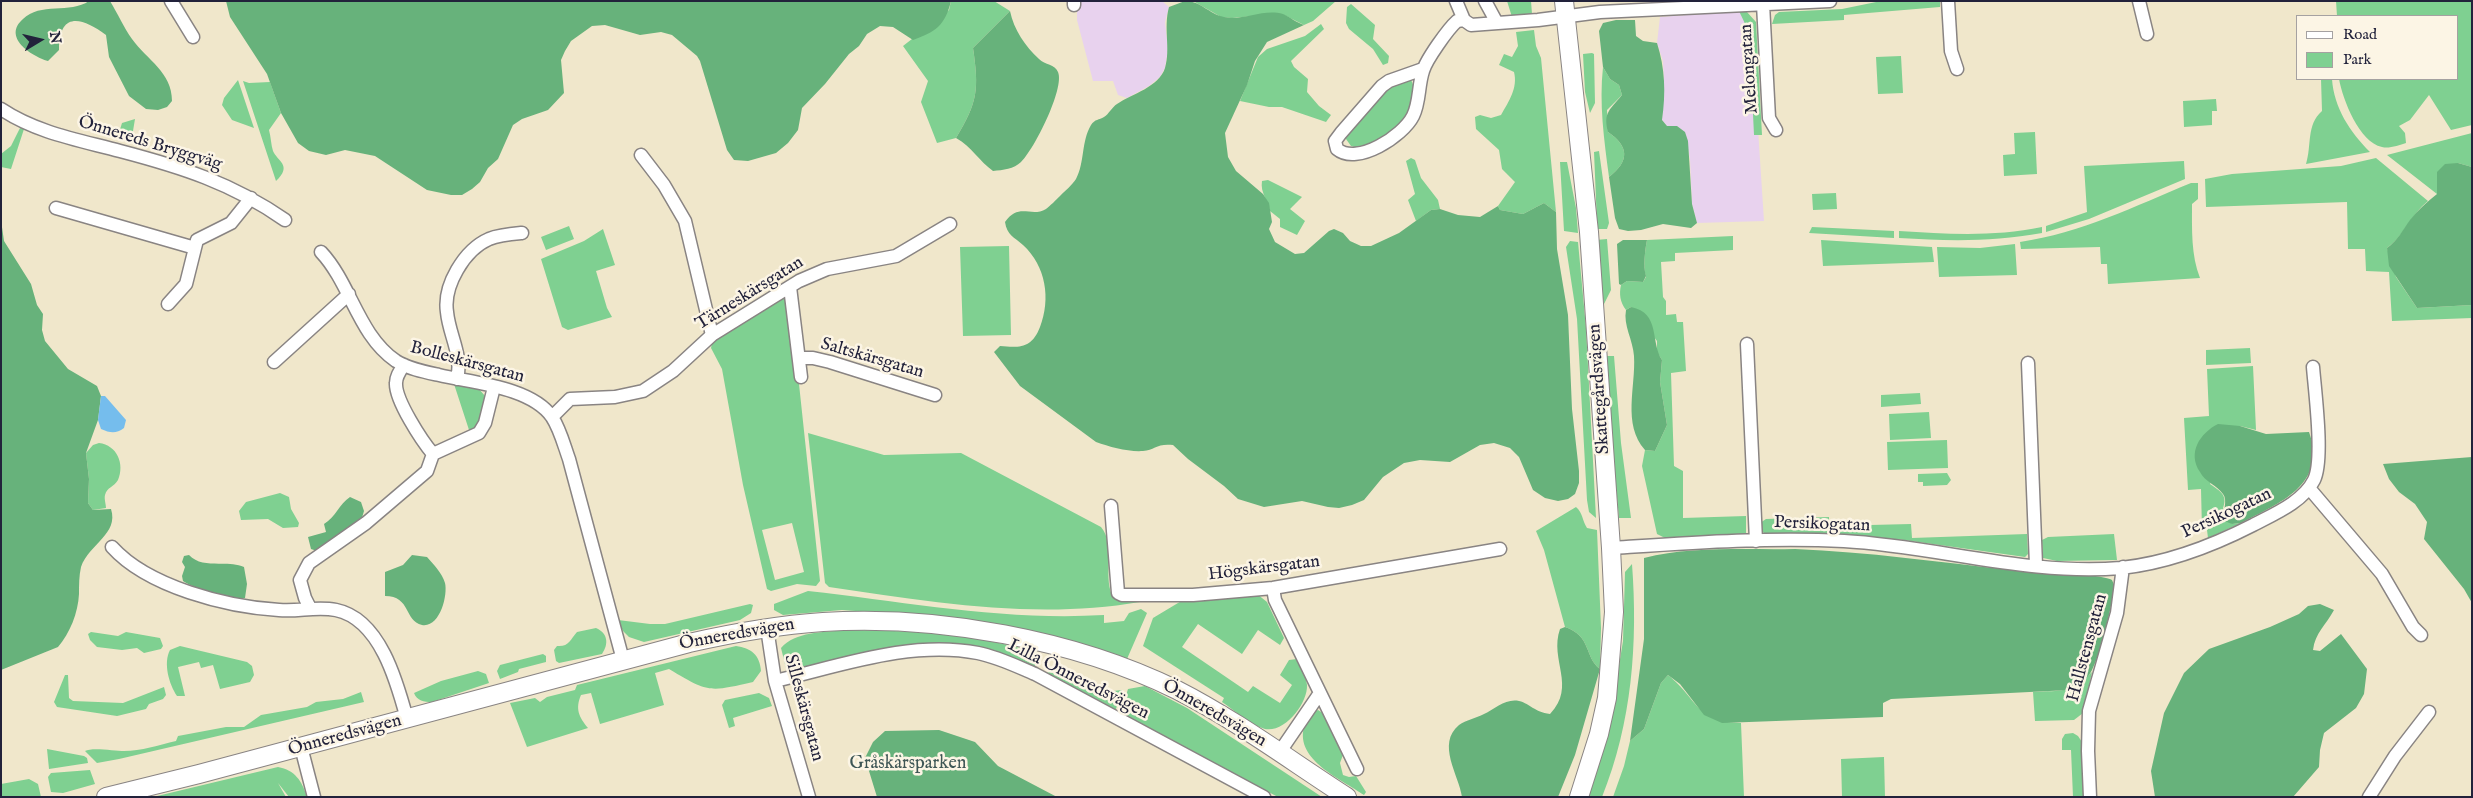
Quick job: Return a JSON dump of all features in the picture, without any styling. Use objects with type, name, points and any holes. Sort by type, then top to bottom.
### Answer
[{"type":"street","points":[[171,1],[193,37]]},
{"type":"street","points":[[1423,70],[1389,81],[1382,86],[1335,141],[1337,149],[1349,156],[1358,155],[1391,139],[1404,128],[1413,116],[1423,70],[1455,22],[1464,20],[1456,1]]},
{"type":"street","points":[[1485,1],[1497,23]]},
{"type":"street","name":"Melongatan","points":[[1464,20],[1471,25],[1497,23],[1565,9],[1600,12],[1830,1]]},
{"type":"street","points":[[1948,1],[1951,51],[1957,69]]},
{"type":"street","points":[[2139,1],[2147,34]]},
{"type":"street","name":"Melongatan","points":[[1763,4],[1769,118],[1776,130]]},
{"type":"street","name":"Skattegårdsvägen","points":[[1565,9],[1586,205],[1614,612],[1610,680],[1602,724],[1579,797]]},
{"type":"street","name":"Önnereds Bryggväg","points":[[1,109],[36,128],[200,173],[251,198],[284,220]]},
{"type":"street","points":[[641,155],[664,185],[685,220],[712,335]]},
{"type":"street","points":[[168,304],[186,284],[195,248],[201,236],[230,223],[251,198]]},
{"type":"street","points":[[56,208],[195,248]]},
{"type":"street","name":"Tärneskärsgatan","points":[[552,417],[570,399],[614,397],[643,391],[673,371],[712,335],[790,287],[827,269],[896,256],[950,224]]},
{"type":"street","points":[[457,379],[458,354],[447,312],[447,294],[450,285],[464,262],[479,245],[498,236],[522,233]]},
{"type":"street","name":"Bolleskärsgatan","points":[[321,252],[332,264],[378,344],[404,365],[494,387],[526,397],[539,404],[552,417],[569,459],[622,660]]},
{"type":"street","points":[[790,287],[801,377]]},
{"type":"street","points":[[274,362],[349,294]]},
{"type":"street","name":"Persikogatan","points":[[1747,344],[1756,541]]},
{"type":"street","name":"Saltskärsgatan","points":[[799,358],[813,358],[830,362],[935,395]]},
{"type":"street","points":[[2028,363],[2036,565]]},
{"type":"street","points":[[404,365],[397,376],[396,389],[417,432],[433,454]]},
{"type":"street","points":[[2313,367],[2318,467],[2309,488],[2382,574],[2413,627],[2421,635]]},
{"type":"street","points":[[310,608],[300,580],[304,568],[366,523],[426,471],[433,454],[479,433],[485,423],[494,387]]},
{"type":"street","name":"Persikogatan","points":[[1611,548],[1756,541],[1846,541],[2036,565],[2087,569],[2123,568],[2205,548],[2269,516],[2300,497],[2309,488]]},
{"type":"street","name":"Högskärsgatan","points":[[1111,506],[1118,593],[1130,596],[1175,596],[1273,588],[1500,550]]},
{"type":"street","points":[[112,547],[154,578],[188,592],[273,610],[310,608],[337,610],[347,614],[364,626],[375,639],[393,674],[407,719]]},
{"type":"street","name":"Hallstensgatan","points":[[2090,797],[2089,711],[2117,612],[2123,568]]},
{"type":"street","points":[[1273,588],[1275,600],[1357,769]]},
{"type":"street","name":"Önneredsvägen","points":[[106,797],[689,643],[767,628],[828,622],[886,622],[965,628],[1030,640],[1105,661],[1161,683],[1216,712],[1346,797]]},
{"type":"street","name":"Silleskärsgatan","points":[[767,628],[775,680],[809,797]]},
{"type":"street","name":"Lilla Önneredsvägen","points":[[775,680],[912,650],[956,650],[978,653],[999,659],[1035,674],[1264,797]]},
{"type":"street","points":[[1279,753],[1320,693]]},
{"type":"street","points":[[2370,797],[2395,756],[2429,712]]},
{"type":"street","points":[[301,747],[314,797]]},
{"type":"street","name":"Skattegårdsvägen","points":[[1570,797],[1585,775]]},
{"type":"shaded area","points":[[1077,1],[1162,1],[1169,7],[1165,22],[1168,49],[1165,68],[1160,77],[1149,86],[1127,98],[1118,95],[1113,81],[1093,81],[1077,20]]},
{"type":"shaded area","points":[[1739,11],[1751,22],[1764,221],[1697,223],[1692,204],[1690,159],[1685,133],[1677,126],[1667,126],[1662,120],[1663,61],[1657,43],[1660,17]]},
{"type":"green space","points":[[89,1],[110,1],[132,39],[158,67],[168,82],[172,101],[167,107],[158,110],[146,109],[129,96],[109,57],[106,35],[89,24],[74,21],[68,23],[60,37],[59,50],[48,61],[34,55],[21,45],[17,39],[17,26],[30,14],[46,9],[73,7]]},
{"type":"green space","points":[[226,1],[951,1],[946,17],[938,27],[921,37],[913,40],[893,27],[880,26],[867,34],[859,46],[849,54],[825,84],[802,108],[798,130],[788,143],[776,153],[748,161],[734,160],[727,150],[697,56],[672,35],[661,32],[640,35],[605,25],[592,26],[571,41],[561,60],[564,93],[548,110],[522,119],[513,125],[498,159],[488,168],[480,182],[462,195],[451,195],[427,190],[375,156],[345,150],[326,155],[309,151],[298,143],[281,113],[267,74],[230,17]]},
{"type":"green space","points":[[951,1],[994,1],[1010,11],[973,48],[976,85],[973,105],[956,138],[937,143],[921,102],[928,81],[903,46],[949,10]]},
{"type":"green space","points":[[1185,1],[1196,3],[1224,17],[1231,18],[1268,12],[1283,14],[1304,25],[1267,42],[1255,61],[1247,85],[1225,133],[1228,157],[1236,171],[1263,194],[1269,203],[1272,222],[1269,229],[1275,242],[1295,254],[1304,253],[1329,231],[1334,229],[1343,233],[1350,241],[1361,246],[1371,246],[1399,233],[1431,210],[1440,209],[1458,215],[1480,217],[1498,206],[1500,210],[1523,214],[1544,203],[1556,212],[1557,249],[1568,315],[1572,409],[1579,471],[1579,483],[1575,494],[1568,499],[1558,501],[1545,498],[1533,490],[1519,457],[1510,448],[1494,443],[1480,445],[1450,462],[1420,460],[1404,463],[1383,477],[1364,500],[1352,505],[1339,508],[1302,501],[1264,507],[1238,499],[1173,445],[1131,451],[1096,442],[1020,386],[994,352],[1000,346],[1014,347],[1024,345],[1033,339],[1040,327],[1046,294],[1037,263],[1031,253],[1009,233],[1005,222],[1010,216],[1020,211],[1041,211],[1053,203],[1076,179],[1091,125],[1106,116],[1117,104],[1151,85],[1162,75],[1167,61],[1167,15],[1169,7]]},
{"type":"green space","points":[[1193,1],[1336,1],[1313,21],[1304,25],[1284,15],[1275,14],[1232,18],[1221,17]]},
{"type":"green space","points":[[1507,1],[1531,1],[1532,14],[1512,17]]},
{"type":"green space","points":[[1881,1],[1940,1],[1940,7],[1844,15],[1844,20],[1772,24],[1775,15],[1779,12],[1842,9]]},
{"type":"green space","points":[[2336,1],[2472,1],[2472,125],[2451,130],[2429,95],[2410,120],[2399,126],[2405,133],[2406,143],[2385,147],[2374,144],[2359,129],[2353,119],[2344,98],[2339,80],[2458,80],[2458,15],[2337,15]]},
{"type":"green space","points":[[1351,4],[1375,25],[1373,39],[1389,56],[1388,63],[1383,65],[1373,49],[1349,29],[1346,23],[1347,7]]},
{"type":"green space","points":[[1010,11],[1017,31],[1029,49],[1039,59],[1057,69],[1059,80],[1053,104],[1027,155],[1015,166],[993,171],[956,138],[969,115],[975,95],[976,74],[973,48]]},
{"type":"green space","points":[[1739,11],[1747,12],[1756,22],[1762,135],[1754,135],[1749,32]]},
{"type":"green space","points":[[1616,20],[1635,20],[1636,36],[1643,41],[1657,43],[1664,81],[1662,120],[1667,126],[1677,126],[1685,132],[1688,141],[1692,204],[1697,223],[1691,228],[1663,224],[1641,230],[1628,231],[1619,229],[1615,218],[1609,177],[1621,165],[1624,154],[1620,143],[1608,132],[1606,120],[1611,108],[1622,95],[1619,85],[1610,79],[1603,67],[1599,31],[1603,23]]},
{"type":"green space","points":[[1321,24],[1324,29],[1291,61],[1294,67],[1308,79],[1307,92],[1319,106],[1331,115],[1326,122],[1282,107],[1269,107],[1240,101],[1258,57],[1267,49],[1305,36]]},
{"type":"green space","points":[[1534,30],[1536,46],[1541,58],[1556,212],[1544,203],[1523,214],[1500,210],[1498,206],[1515,182],[1502,169],[1499,150],[1476,129],[1475,117],[1480,115],[1491,118],[1501,115],[1512,94],[1515,78],[1514,72],[1499,65],[1504,54],[1512,57],[1518,46],[1516,32]]},
{"type":"green space","points":[[1583,54],[1594,54],[1595,103],[1590,113],[1585,92]]},
{"type":"green space","points":[[1901,56],[1903,93],[1878,94],[1876,57]]},
{"type":"green space","points":[[1603,67],[1610,79],[1619,85],[1622,95],[1607,110],[1608,132],[1620,143],[1624,154],[1621,165],[1609,177],[1602,108]]},
{"type":"green space","points":[[238,80],[254,128],[232,120],[222,105],[224,98]]},
{"type":"green space","points":[[1411,80],[1414,91],[1412,103],[1397,127],[1386,137],[1374,144],[1362,147],[1351,146],[1346,136],[1391,85]]},
{"type":"green space","points":[[2321,80],[2332,80],[2336,100],[2344,119],[2370,152],[2306,164],[2311,129],[2322,111]]},
{"type":"green space","points":[[243,81],[249,83],[270,82],[281,113],[269,130],[273,151],[284,167],[281,176],[276,181]]},
{"type":"green space","points":[[2216,99],[2217,111],[2212,111],[2212,125],[2184,127],[2183,101]]},
{"type":"green space","points":[[135,119],[132,137],[145,140],[144,143],[118,136],[122,123]]},
{"type":"green space","points":[[20,128],[24,129],[11,169],[1,167],[1,154],[11,146]]},
{"type":"green space","points":[[2035,132],[2037,174],[2004,176],[2003,155],[2015,154],[2014,133]]},
{"type":"green space","points":[[2472,133],[2472,167],[2458,163],[2438,185],[2437,194],[2387,155]]},
{"type":"green space","points":[[1599,151],[1609,223],[1607,229],[1598,229],[1597,223],[1594,152]]},
{"type":"green space","points":[[1411,158],[1415,160],[1421,178],[1438,200],[1440,209],[1431,210],[1416,221],[1408,200],[1415,194],[1406,161]]},
{"type":"green space","points":[[2376,158],[2428,201],[2387,248],[2396,277],[2417,308],[2472,305],[2472,318],[2392,321],[2389,272],[2366,271],[2365,249],[2348,249],[2347,202],[2206,207],[2205,179],[2232,174],[2341,166]]},
{"type":"green space","points":[[2184,161],[2185,179],[2089,219],[2046,232],[2046,226],[2087,212],[2084,166]]},
{"type":"green space","points":[[1560,162],[1567,162],[1576,208],[1578,233],[1564,231]]},
{"type":"green space","points":[[2458,163],[2472,167],[2472,305],[2417,308],[2389,266],[2387,248],[2397,239],[2416,213],[2437,194],[2437,172],[2445,164]]},
{"type":"green space","points":[[1268,180],[1302,197],[1290,209],[1305,221],[1297,235],[1280,227],[1280,219],[1270,211],[1262,185],[1262,181]]},
{"type":"green space","points":[[2191,183],[2198,183],[2198,199],[2192,204],[2192,233],[2195,260],[2200,278],[2108,284],[2107,264],[2101,264],[2100,247],[2021,249],[2020,242],[2043,238],[2086,225]]},
{"type":"green space","points":[[1836,193],[1837,209],[1813,210],[1812,194]]},
{"type":"green space","points":[[1,220],[4,241],[31,284],[37,305],[43,314],[42,330],[45,341],[68,369],[97,386],[101,396],[98,420],[86,453],[89,479],[88,503],[93,510],[111,509],[112,518],[107,532],[90,552],[81,567],[75,615],[70,629],[58,647],[1,670]]},
{"type":"green space","points":[[569,226],[574,239],[546,250],[541,237]]},
{"type":"green space","points":[[1812,227],[1894,231],[1894,238],[1809,233]]},
{"type":"green space","points":[[2042,227],[2042,233],[2006,238],[1953,240],[1899,238],[1899,231],[1953,234],[2006,232]]},
{"type":"green space","points":[[603,229],[615,265],[596,271],[607,308],[612,317],[568,330],[562,327],[541,259],[584,241]]},
{"type":"green space","points":[[1733,236],[1733,250],[1675,253],[1675,261],[1661,262],[1666,315],[1676,314],[1677,322],[1683,322],[1686,371],[1671,373],[1674,466],[1683,471],[1683,518],[1746,516],[1746,535],[1665,538],[1657,534],[1642,466],[1645,450],[1655,451],[1667,425],[1660,382],[1662,360],[1657,352],[1657,341],[1631,307],[1626,310],[1622,304],[1620,298],[1621,285],[1627,281],[1643,282],[1646,277],[1644,264],[1647,240]]},
{"type":"green space","points":[[1607,239],[1611,290],[1604,304],[1598,272],[1596,240]]},
{"type":"green space","points":[[1623,240],[1647,240],[1644,263],[1646,276],[1643,282],[1627,281],[1621,285],[1619,284],[1617,244]]},
{"type":"green space","points":[[1821,240],[1932,247],[1934,262],[1823,266]]},
{"type":"green space","points":[[1570,241],[1578,242],[1586,328],[1596,518],[1589,512],[1587,500],[1577,319],[1566,247]]},
{"type":"green space","points":[[2015,244],[2017,275],[1939,277],[1937,247],[1980,248]]},
{"type":"green space","points":[[1009,246],[1011,335],[963,336],[960,247]]},
{"type":"green space","points":[[781,297],[787,301],[795,373],[799,384],[820,581],[816,586],[797,584],[771,591],[767,589],[743,485],[722,369],[711,348],[713,339]],"holes":[[[792,523],[804,572],[775,580],[762,530]]]},
{"type":"green space","points":[[1631,307],[1647,315],[1651,322],[1658,353],[1662,360],[1660,382],[1667,425],[1655,451],[1645,450],[1638,440],[1632,417],[1634,356],[1625,316],[1626,310]]},
{"type":"green space","points":[[2250,348],[2251,363],[2206,365],[2206,350]]},
{"type":"green space","points":[[1606,356],[1614,356],[1621,443],[1631,518],[1619,518],[1608,401]]},
{"type":"green space","points":[[2253,366],[2256,430],[2240,426],[2210,484],[2220,491],[2224,497],[2223,508],[2232,524],[2241,523],[2208,538],[2207,530],[2202,530],[2201,489],[2188,490],[2184,418],[2209,416],[2207,369]]},
{"type":"green space","points":[[454,384],[479,389],[485,396],[480,423],[470,433]]},
{"type":"green space","points":[[1920,393],[1921,404],[1881,407],[1881,395]]},
{"type":"green space","points":[[1929,412],[1931,438],[1890,440],[1889,414]]},
{"type":"green space","points":[[2218,424],[2240,426],[2266,434],[2309,432],[2313,450],[2312,466],[2306,479],[2284,499],[2241,523],[2232,524],[2222,520],[2225,503],[2224,497],[2202,475],[2196,465],[2195,458],[2197,444],[2201,438]]},
{"type":"green space","points":[[808,433],[884,455],[961,453],[1101,527],[1108,542],[1109,578],[1112,595],[1117,598],[1139,600],[1140,602],[1101,607],[1023,609],[945,603],[829,587],[825,583]]},
{"type":"green space","points":[[1947,440],[1948,468],[1888,470],[1887,442]]},
{"type":"green space","points":[[99,443],[111,447],[115,451],[121,468],[118,480],[107,490],[105,495],[106,508],[93,510],[88,503],[89,479],[86,453],[93,445]]},
{"type":"green space","points":[[2472,457],[2472,603],[2464,589],[2424,539],[2427,522],[2415,504],[2399,492],[2389,479],[2383,464]]},
{"type":"green space","points":[[1947,473],[1951,480],[1947,485],[1923,486],[1923,482],[1918,482],[1918,474]]},
{"type":"green space","points":[[280,493],[289,497],[291,509],[299,523],[298,527],[283,528],[268,519],[241,520],[239,511],[246,502]]},
{"type":"green space","points":[[350,497],[361,502],[364,511],[361,521],[317,551],[311,549],[308,537],[326,532],[324,524],[332,518]]},
{"type":"green space","points":[[1576,507],[1587,528],[1597,530],[1601,628],[1600,669],[1595,664],[1580,636],[1565,627],[1544,550],[1536,531]]},
{"type":"green space","points":[[1829,517],[1829,526],[1911,524],[1912,538],[2027,534],[2028,554],[2025,557],[1904,540],[1860,536],[1766,535],[1762,531],[1760,523],[1766,519]]},
{"type":"green space","points":[[2114,534],[2117,560],[2057,561],[2043,558],[2042,540],[2048,537]]},
{"type":"green space","points":[[1795,549],[2094,576],[2112,580],[2115,587],[2103,640],[2092,670],[2085,679],[2069,690],[1891,699],[1883,703],[1883,717],[1722,723],[1704,715],[1680,684],[1668,675],[1661,683],[1644,729],[1630,741],[1644,639],[1644,558],[1699,550]]},
{"type":"green space","points":[[189,555],[201,562],[244,567],[247,584],[245,598],[232,598],[214,594],[183,581],[182,576],[185,567],[182,562],[184,556]]},
{"type":"green space","points":[[412,555],[427,557],[440,572],[445,583],[444,602],[441,610],[434,621],[428,625],[416,623],[399,600],[385,596],[385,572],[403,565]]},
{"type":"green space","points":[[1632,564],[1634,594],[1633,653],[1626,712],[1612,769],[1602,797],[1584,797],[1611,714],[1623,641],[1625,572]]},
{"type":"green space","points":[[808,591],[993,613],[1067,616],[1104,615],[1104,623],[1124,621],[1129,613],[1141,609],[1147,613],[1127,659],[895,614],[842,610],[783,615],[774,610],[774,604]]},
{"type":"green space","points":[[1257,594],[1267,602],[1284,638],[1280,645],[1258,630],[1242,654],[1198,624],[1182,647],[1248,692],[1253,686],[1280,703],[1292,685],[1280,675],[1289,660],[1297,659],[1307,685],[1304,700],[1287,722],[1273,729],[1265,729],[1248,721],[1222,702],[1224,698],[1143,646],[1153,618],[1183,600]]},
{"type":"green space","points":[[750,604],[753,605],[751,613],[740,620],[644,642],[629,637],[623,631],[618,620],[665,624]]},
{"type":"green space","points":[[2320,604],[2334,610],[2318,634],[2313,650],[2320,651],[2341,634],[2367,669],[2364,694],[2356,708],[2324,733],[2319,767],[2293,797],[2155,797],[2151,771],[2164,713],[2184,673],[2209,649],[2270,627],[2299,614],[2308,606]]},
{"type":"green space","points":[[1565,627],[1580,636],[1595,664],[1600,669],[1575,755],[1558,797],[1462,797],[1449,750],[1449,741],[1452,733],[1462,723],[1484,714],[1501,704],[1514,700],[1527,704],[1540,712],[1550,714],[1558,704],[1561,693],[1562,683],[1558,640],[1560,629]]},
{"type":"green space","points":[[596,628],[603,633],[606,639],[606,646],[602,654],[559,663],[556,661],[554,650],[557,646],[567,644],[577,632]]},
{"type":"green space","points":[[844,630],[944,634],[993,642],[1041,654],[1034,668],[988,650],[964,645],[916,644],[867,652],[797,671],[786,668],[781,648],[787,642],[810,634]]},
{"type":"green space","points":[[91,632],[118,636],[126,632],[160,638],[163,646],[161,649],[144,653],[137,648],[122,650],[97,647],[90,640],[88,634]]},
{"type":"green space","points":[[180,646],[247,662],[252,666],[254,675],[250,682],[220,689],[213,665],[201,668],[199,662],[178,667],[185,696],[177,696],[169,680],[167,661],[170,650]]},
{"type":"green space","points":[[736,646],[746,648],[754,653],[759,661],[761,671],[753,682],[718,689],[693,683],[669,669],[655,673],[664,705],[600,724],[591,693],[581,695],[578,709],[582,720],[588,728],[527,747],[510,703],[535,698],[540,702],[547,697],[575,690],[577,685]]},
{"type":"green space","points":[[543,654],[546,656],[546,662],[519,669],[518,672],[500,679],[497,671],[500,665]]},
{"type":"green space","points":[[478,671],[486,674],[489,683],[432,702],[426,702],[417,698],[414,693],[441,681]]},
{"type":"green space","points":[[1049,672],[1113,691],[1122,690],[1115,712],[1044,674]]},
{"type":"green space","points":[[2092,672],[2083,713],[2074,720],[2035,721],[2033,692],[2065,690],[2077,684]]},
{"type":"green space","points":[[65,675],[68,675],[69,698],[73,701],[123,703],[164,687],[166,695],[163,699],[149,704],[146,709],[117,716],[57,707],[54,702]]},
{"type":"green space","points":[[1668,675],[1706,714],[1726,722],[1741,723],[1744,797],[1613,797],[1624,766],[1630,741],[1644,729],[1661,683]]},
{"type":"green space","points":[[1145,686],[1187,708],[1322,797],[1278,797],[1120,714],[1128,689]]},
{"type":"green space","points":[[361,692],[364,702],[119,759],[97,763],[85,751],[98,749],[130,751],[150,748],[176,741],[178,736],[226,727],[244,727],[261,715],[307,707],[316,702],[343,699]]},
{"type":"green space","points":[[759,693],[769,698],[772,706],[733,718],[735,726],[729,728],[722,705],[725,700]]},
{"type":"green space","points":[[1318,710],[1326,715],[1344,752],[1340,763],[1343,775],[1349,777],[1356,776],[1366,792],[1364,795],[1322,767],[1306,749],[1303,739],[1304,727],[1307,719]]},
{"type":"green space","name":"Gråskärsparken","points":[[939,730],[975,742],[998,766],[1057,797],[877,797],[865,758],[873,742],[885,731]]},
{"type":"green space","points":[[2073,733],[2082,742],[2085,797],[2073,797],[2071,750],[2062,750],[2062,739],[2065,734]]},
{"type":"green space","points":[[47,749],[84,756],[87,758],[88,763],[49,769]]},
{"type":"green space","points":[[1884,757],[1885,797],[1842,797],[1841,759]]},
{"type":"green space","points":[[278,767],[284,768],[297,777],[307,797],[289,797],[278,783],[286,797],[153,797]]},
{"type":"green space","points":[[90,770],[95,784],[63,793],[51,792],[48,777],[51,773]]},
{"type":"green space","points":[[29,779],[38,784],[41,797],[1,797],[1,784]]},
{"type":"water","points":[[101,396],[105,396],[126,420],[124,428],[121,430],[113,432],[101,429],[98,420]]}]
